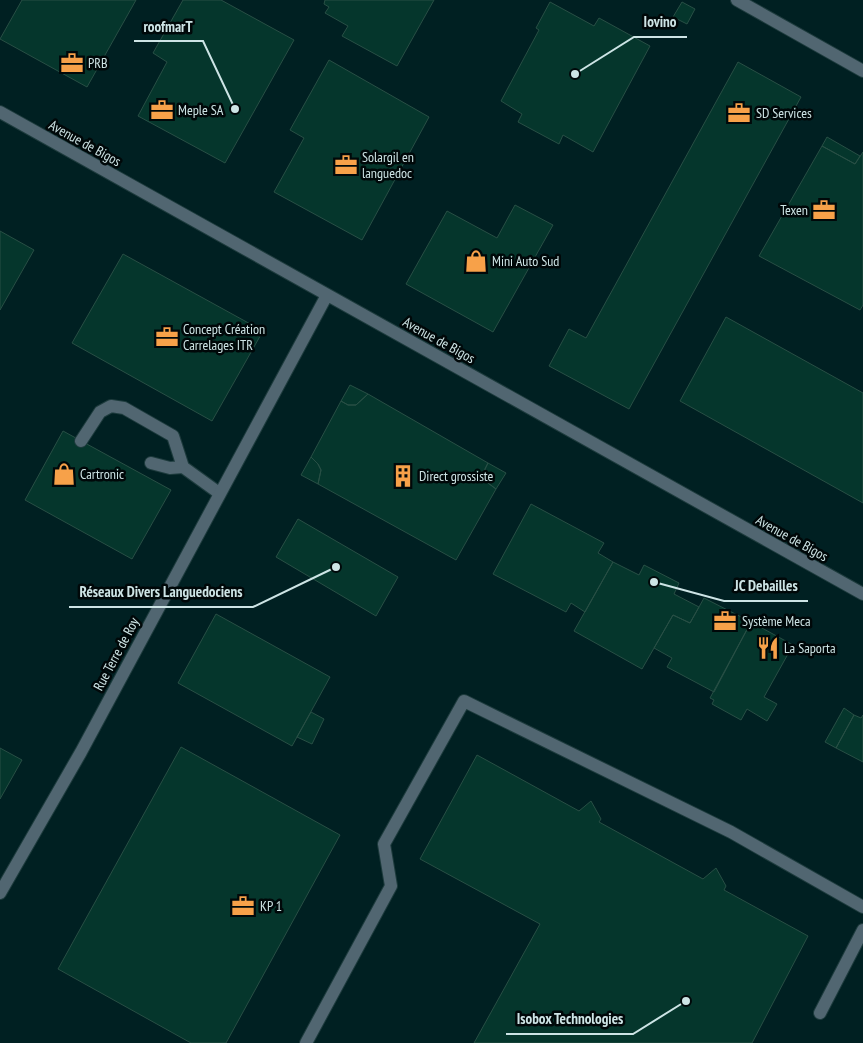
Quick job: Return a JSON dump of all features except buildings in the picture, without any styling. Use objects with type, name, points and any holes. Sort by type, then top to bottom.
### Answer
[{"type":"street","points":[[737,0],[863,70]]},
{"type":"street","name":"Avenue de Bigos","points":[[0,112],[863,594]]},
{"type":"street","name":"Rue Terre de Roy","points":[[0,893],[81,752],[327,295]]},
{"type":"street","points":[[81,441],[100,412],[111,406],[124,408],[173,436],[183,467],[220,493]]},
{"type":"street","points":[[151,463],[170,468],[183,467]]},
{"type":"street","points":[[306,1043],[392,886],[384,844],[464,701],[730,832],[863,907]]},
{"type":"street","points":[[820,1013],[863,930]]},
{"type":"place","name":"PRB","points":[[72,63]]},
{"type":"place","name":"Iovino","points":[[575,74]]},
{"type":"place","name":"roofmarT","points":[[235,109]]},
{"type":"place","name":"Meple SA","points":[[162,110]]},
{"type":"place","name":"SD Services","points":[[739,113]]},
{"type":"place","name":"Solargil en languedoc","points":[[346,165]]},
{"type":"place","name":"Texen","points":[[824,210]]},
{"type":"place","name":"Mini Auto Sud","points":[[476,261]]},
{"type":"place","name":"Concept Création Carrelages ITR","points":[[167,337]]},
{"type":"place","name":"Cartronic","points":[[64,474]]},
{"type":"place","name":"Direct grossiste","points":[[403,476]]},
{"type":"place","name":"Réseaux Divers Languedociens","points":[[336,567]]},
{"type":"place","name":"JC Debailles","points":[[654,582]]},
{"type":"place","name":"Système Meca","points":[[725,621]]},
{"type":"place","name":"La Saporta","points":[[768,648]]},
{"type":"place","name":"KP 1","points":[[243,906]]},
{"type":"place","name":"Isobox Technologies","points":[[686,1001]]}]
